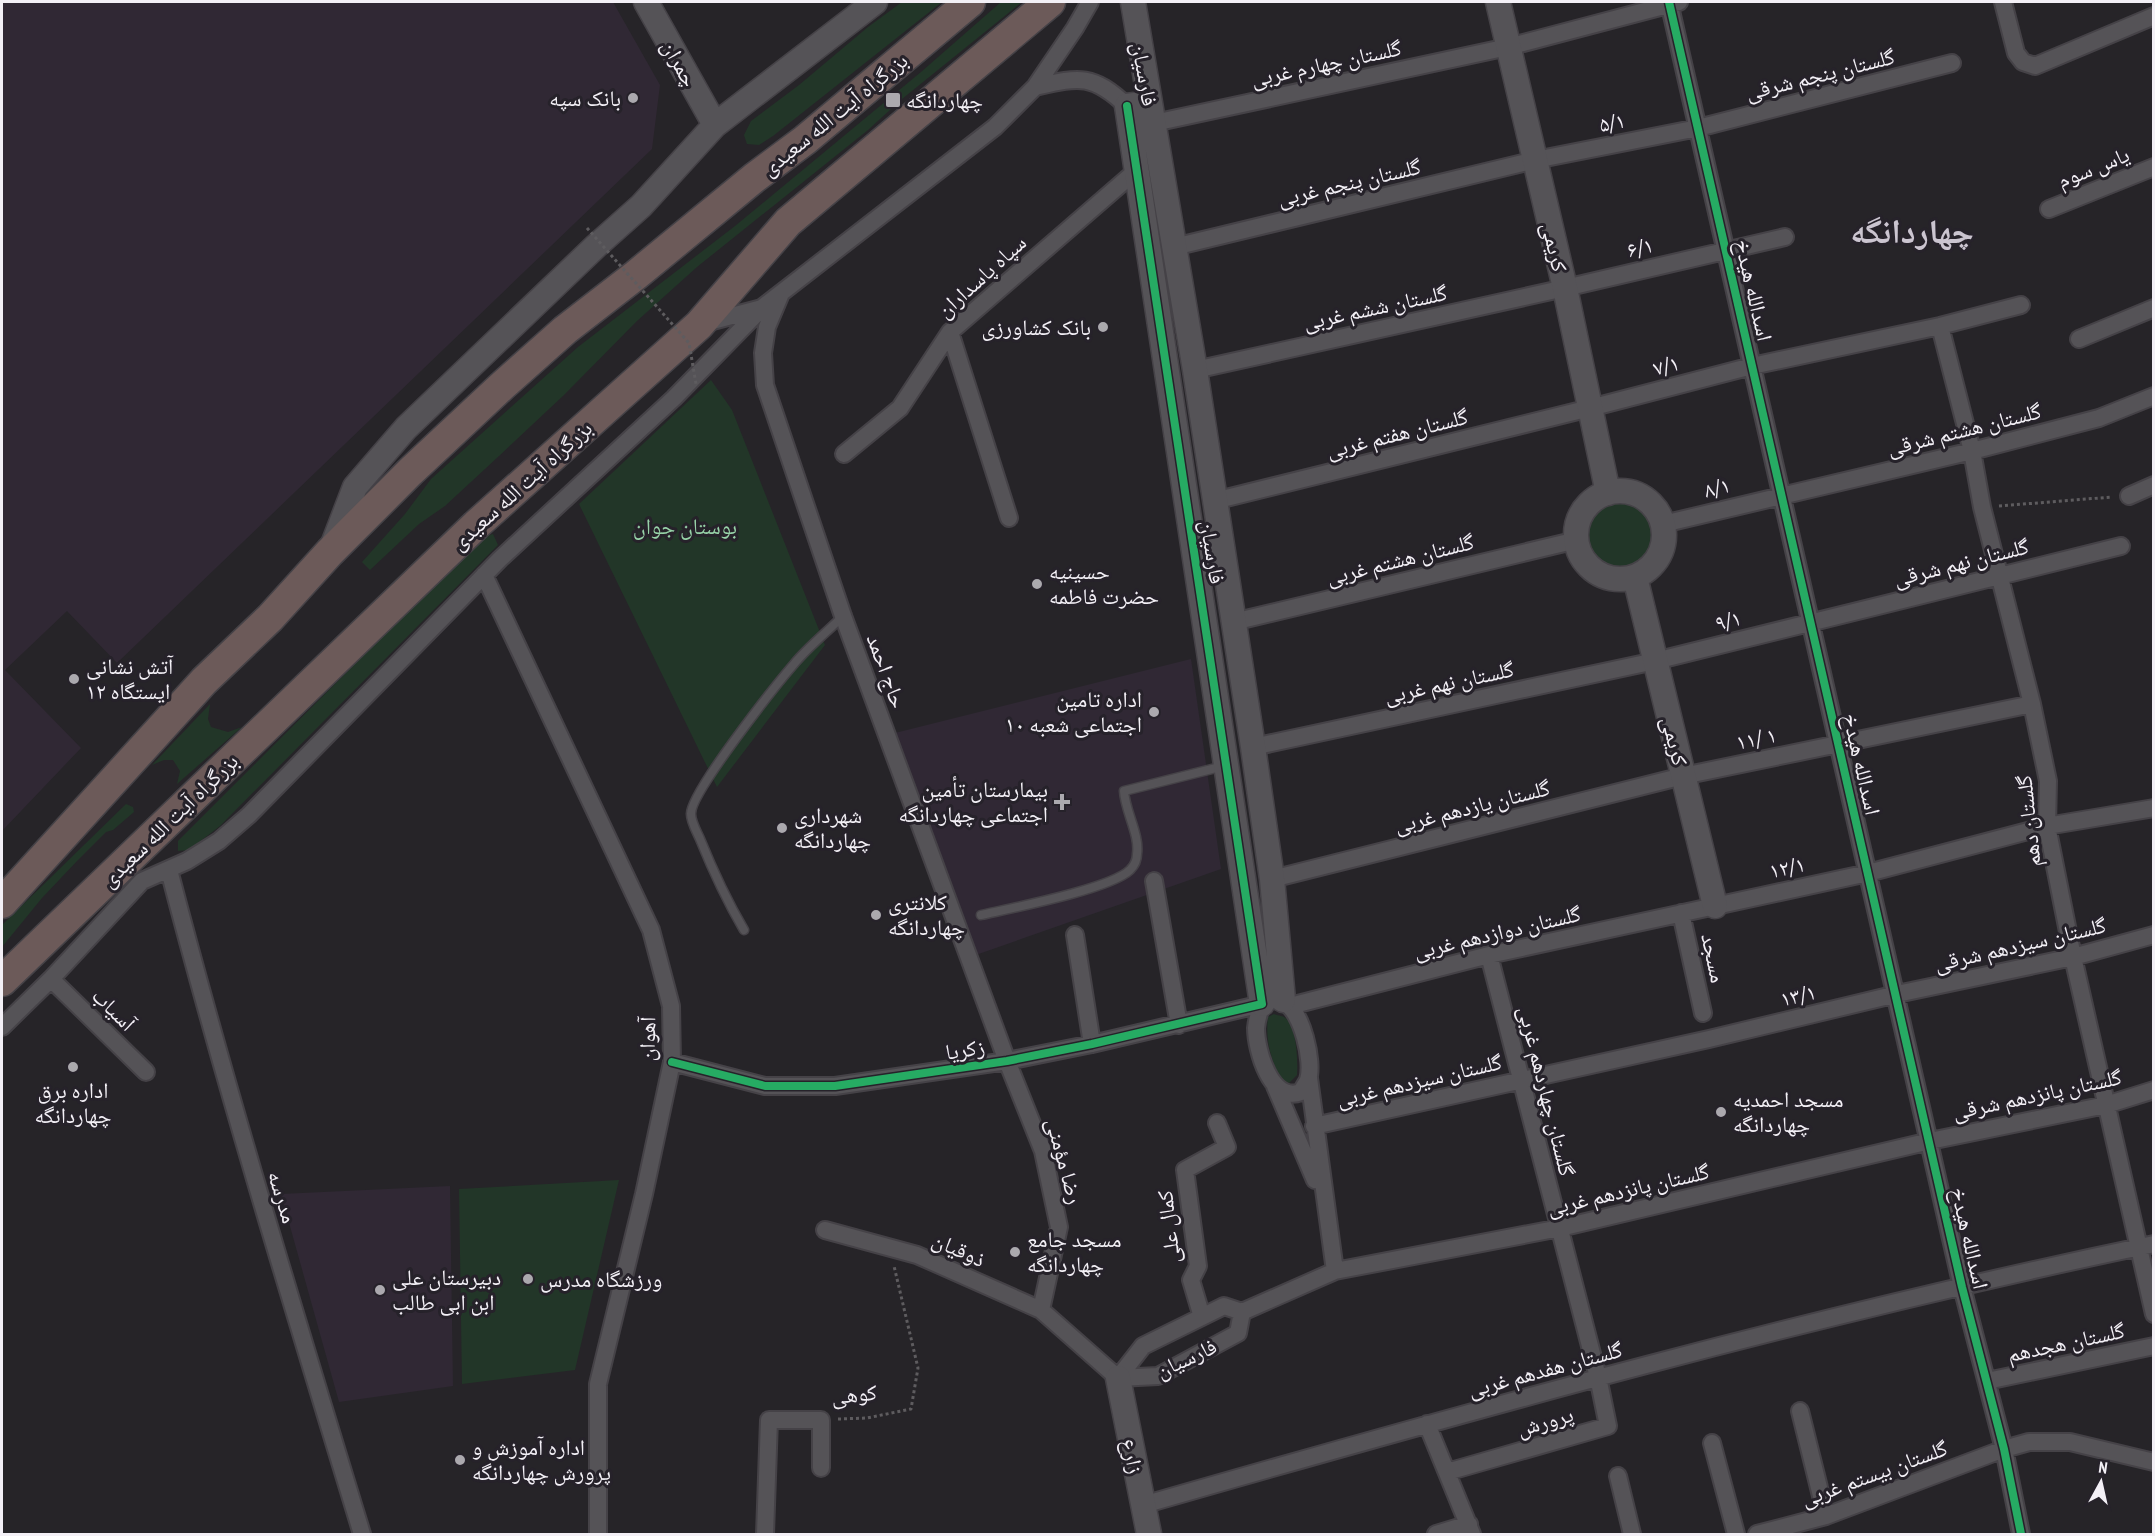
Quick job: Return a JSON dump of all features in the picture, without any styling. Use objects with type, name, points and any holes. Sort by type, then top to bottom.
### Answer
[{"type":"highway","name":"بزرگراه آیت الله سعیدی","points":[[2,903],[204,681],[270,618],[330,552],[502,386],[565,330],[754,178],[806,140],[970,2]]},
{"type":"highway","name":"بزرگراه آیت الله سعیدی","points":[[2,981],[134,872],[476,525],[699,325],[788,222],[1050,2]]},
{"type":"street","name":"چمران","points":[[646,2],[715,124]]},
{"type":"street","points":[[330,552],[355,487],[406,428],[596,246],[641,206],[715,124],[875,2]]},
{"type":"street","points":[[2,1027],[51,979],[134,872],[169,870],[219,841],[249,815],[349,715],[484,575],[674,398],[763,307],[995,127],[1035,87],[1076,28],[1090,2]]},
{"type":"street","name":"فارسیان","points":[[1136,2],[1144,110],[1174,247],[1195,370],[1272,879],[1278,1003]]},
{"type":"street","name":"کریمی","points":[[1498,2],[1565,288],[1608,493]]},
{"type":"street","name":"گلستان چهارم غربی","points":[[1144,110],[1508,47],[1673,2]]},
{"type":"street","name":"اسدالله هیدخ","points":[[1673,2],[1698,128],[1752,366],[1962,1287],[2004,1449],[2021,1534]]},
{"type":"street","points":[[2003,2],[2016,53],[2023,62],[2035,66],[2154,16]]},
{"type":"street","name":"گلستان پنجم شرقی","points":[[1698,128],[1952,63]]},
{"type":"street","points":[[1035,87],[1071,79],[1088,80],[1144,110]]},
{"type":"street","name":"فارسیان","points":[[1144,110],[1137,170],[1227,765],[1278,1003]]},
{"type":"street","name":"۵/۱","points":[[1535,160],[1698,128]]},
{"type":"street","name":"گلستان پنجم غربی","points":[[1174,247],[1535,160]]},
{"type":"street","name":"یاس سوم","points":[[2049,209],[2154,167]]},
{"type":"street","name":"سپاه پاسداران","points":[[844,454],[900,408],[950,332],[1137,170]]},
{"type":"street","name":"۶/۱","points":[[1565,288],[1785,237]]},
{"type":"street","name":"گلستان ششم غربی","points":[[1195,370],[1565,288]]},
{"type":"street","name":"حاج احمد","points":[[782,292],[766,327],[763,353],[765,385],[843,616],[1007,1061]]},
{"type":"street","name":"۷/۱","points":[[1590,408],[1752,366],[1940,326],[2021,305]]},
{"type":"street","points":[[699,325],[763,307]]},
{"type":"street","points":[[2079,339],[2154,308]]},
{"type":"street","name":"گلستان دهم","points":[[1940,326],[1972,451],[1982,507],[2032,704],[2048,781],[2047,826],[2073,957],[2106,1105],[2146,1246],[2154,1314]]},
{"type":"street","points":[[950,332],[1009,518]]},
{"type":"street","name":"گلستان هشتم شرقی","points":[[1782,495],[1972,451],[2099,418],[2154,396]]},
{"type":"street","name":"گلستان هفتم غربی","points":[[1215,501],[1590,408]]},
{"type":"street","points":[[2129,496],[2154,485]]},
{"type":"street","points":[[1623,491],[1637,495],[1650,503],[1659,514],[1663,524],[1664,543],[1659,558],[1649,569],[1635,577],[1609,578],[1587,564],[1580,553],[1577,540],[1578,525],[1584,511],[1594,500],[1608,493],[1623,491]]},
{"type":"street","name":"۸/۱","points":[[1663,524],[1782,495]]},
{"type":"street","name":"گلستان هشتم غربی","points":[[1233,622],[1577,540]]},
{"type":"street","name":"گلستان نهم شرقی","points":[[1811,622],[2121,546]]},
{"type":"street","name":"آهوان","points":[[484,575],[651,930],[671,1006],[672,1062],[644,1194],[598,1384],[598,1534]]},
{"type":"street","name":"کریمی","points":[[1635,577],[1715,906]]},
{"type":"street","name":"۹/۱","points":[[1655,661],[1811,622]]},
{"type":"street","name":"گلستان نهم غربی","points":[[1253,747],[1655,661]]},
{"type":"street","name":"۱۱/ ۱","points":[[1683,776],[2032,704]]},
{"type":"street","name":"گلستان یازدهم غربی","points":[[1272,879],[1683,776]]},
{"type":"street","name":"۱۲/۱","points":[[1715,906],[1868,873],[2047,826],[2154,808]]},
{"type":"street","name":"مدرسه","points":[[169,870],[256,1184],[362,1534]]},
{"type":"street","points":[[1154,880],[1179,1025]]},
{"type":"street","name":"گلستان دوازدهم غربی","points":[[1278,1003],[1715,906]]},
{"type":"street","name":"مسجد","points":[[1681,913],[1703,1013]]},
{"type":"street","points":[[1075,934],[1092,1044]]},
{"type":"street","name":"گلستان سیزدهم شرقی","points":[[1897,994],[2073,957],[2154,935]]},
{"type":"street","name":"گلستان چهاردهم غربی","points":[[1489,955],[1598,1377]]},
{"type":"street","name":"آسیاب","points":[[51,979],[146,1072]]},
{"type":"street","name":"۱۳/۱","points":[[1709,1039],[1897,994]]},
{"type":"street","points":[[1324,1200],[1263,1062],[1258,1044],[1256,1028],[1258,1013],[1278,1003],[1300,1021],[1305,1037],[1309,1057],[1314,1126],[1335,1271]]},
{"type":"street","name":"زکریا","points":[[672,1062],[765,1086],[835,1086],[1007,1061],[1278,1003]]},
{"type":"street","points":[[1227,1014],[1256,1028]]},
{"type":"street","name":"گلستان سیزدهم غربی","points":[[1314,1126],[1709,1039]]},
{"type":"street","name":"رضا مؤمنی","points":[[1007,1061],[1043,1151],[1059,1227],[1041,1310]]},
{"type":"street","points":[[1275,1086],[1285,1094],[1293,1095],[1301,1092],[1309,1078]]},
{"type":"street","name":"گلستان پانزدهم شرقی","points":[[1930,1140],[2106,1105],[2154,1090]]},
{"type":"street","name":"کمال علی","points":[[1202,1317],[1191,1280],[1198,1266],[1185,1170],[1227,1147],[1217,1123]]},
{"type":"street","name":"گلستان پانزدهم غربی","points":[[1335,1271],[1560,1228],[1930,1140]]},
{"type":"street","name":"ذوقیان","points":[[825,1230],[917,1255],[1041,1310],[1118,1378]]},
{"type":"street","name":"گلستان هفدهم غربی","points":[[1143,1505],[1598,1377],[1962,1287],[2146,1246]]},
{"type":"street","name":"فارسیان","points":[[1118,1378],[1143,1346],[1224,1306],[1242,1312],[1335,1271]]},
{"type":"street","name":"فارسیان","points":[[1118,1378],[1158,1376],[1238,1333],[1242,1312]]},
{"type":"street","name":"گلستان هجدهم","points":[[1987,1381],[2154,1346]]},
{"type":"street","name":"پرورش","points":[[1447,1472],[1608,1426],[1598,1377]]},
{"type":"street","name":"زارع","points":[[1118,1378],[1149,1534]]},
{"type":"street","points":[[1800,1411],[1826,1516]]},
{"type":"street","name":"کوهی","points":[[765,1534],[770,1420],[821,1420]]},
{"type":"street","points":[[821,1420],[821,1468]]},
{"type":"street","points":[[1426,1424],[1470,1529],[1436,1534]]},
{"type":"street","name":"گلستان بیستم غربی","points":[[1768,1533],[1826,1516],[2004,1449],[2029,1442],[2070,1442],[2154,1462]]},
{"type":"street","points":[[1712,1443],[1736,1534]]},
{"type":"street","points":[[1618,1476],[1632,1534]]},
{"type":"lane","points":[[744,930],[727,900],[692,820],[692,809],[698,792],[774,689],[795,663],[843,616]]},
{"type":"lane","points":[[981,915],[1049,899],[1113,880],[1129,871],[1136,862],[1138,850],[1125,791],[1227,765]]},
{"type":"path","points":[[587,228],[689,343],[696,384]]},
{"type":"path","points":[[1982,507],[2129,496]]},
{"type":"shaded area","points":[[2,2],[613,2],[660,85],[652,149],[117,663],[67,611],[5,670],[81,748],[2,831]]},
{"type":"shaded area","name":"بیمارستان تأمین اجتماعی چهاردانگه","points":[[1191,659],[1221,869],[970,957],[887,735]]},
{"type":"shaded area","name":"دبیرستان علی ابن ابی طالب","points":[[450,1186],[453,1386],[339,1402],[281,1194]]},
{"type":"green space","points":[[902,2],[942,2],[773,136],[759,145],[747,144],[744,135],[751,121]]},
{"type":"green space","points":[[1001,2],[1022,2],[902,99],[868,130],[697,267],[637,321],[564,395],[499,456],[445,506],[419,524],[370,570],[362,562],[405,514],[431,479],[578,347],[735,226],[921,72]]},
{"type":"green space","name":"بوستان جوان","points":[[711,380],[732,410],[825,645],[717,787],[579,504]]},
{"type":"green space","points":[[1621,501],[1634,504],[1644,511],[1651,521],[1654,534],[1651,547],[1644,557],[1634,564],[1621,567],[1608,564],[1598,557],[1591,547],[1588,534],[1591,521],[1598,511],[1608,504]]},
{"type":"green space","points":[[493,534],[498,545],[220,826],[189,850],[178,851],[178,841],[481,538]]},
{"type":"green space","points":[[210,704],[208,719],[211,727],[228,732],[242,727],[177,784],[180,771],[173,760],[164,760],[152,765]]},
{"type":"green space","points":[[126,804],[133,807],[134,812],[113,830],[106,832],[78,860],[42,898],[2,947],[2,925]]},
{"type":"green space","points":[[1274,1014],[1288,1021],[1294,1035],[1297,1075],[1289,1083],[1281,1080],[1270,1050],[1267,1034],[1268,1017]]},
{"type":"green space","name":"ورزشگاه مدرس","points":[[619,1180],[575,1370],[462,1384],[459,1189]]},
{"type":"cycle path","points":[[1669,2],[1962,1287],[2004,1449],[2021,1534]]},
{"type":"cycle path","points":[[672,1062],[765,1086],[835,1086],[1007,1061],[1092,1044],[1262,1004],[1127,106]]},
{"type":"place","name":"بانک سپه","points":[[633,98]]},
{"type":"place","name":"چهاردانگه","points":[[893,100]]},
{"type":"place","name":"بانک کشاورزی","points":[[1103,327]]},
{"type":"place","name":"حسینیه حضرت فاطمه","points":[[1037,584]]},
{"type":"place","name":"آتش نشانی ایستگاه ۱۲","points":[[74,679]]},
{"type":"place","name":"اداره تامین اجتماعی شعبه ۱۰","points":[[1154,712]]},
{"type":"place","name":"بیمارستان تأمین اجتماعی چهاردانگه","points":[[1062,802]]},
{"type":"place","name":"شهرداری چهاردانگه","points":[[782,828]]},
{"type":"place","name":"کلانتری چهاردانگه","points":[[876,915]]},
{"type":"place","name":"اداره برق چهاردانگه","points":[[73,1067]]},
{"type":"place","name":"مسجد احمدیه چهاردانگه","points":[[1721,1112]]},
{"type":"place","name":"مسجد جامع چهاردانگه","points":[[1015,1252]]},
{"type":"place","name":"ورزشگاه مدرس","points":[[528,1279]]},
{"type":"place","name":"دبیرستان علی ابن ابی طالب","points":[[380,1290]]},
{"type":"place","name":"اداره آموزش و پرورش چهاردانگه","points":[[460,1460]]},
{"type":"district","name":"چهاردانگه","points":[[1912,231]]}]
